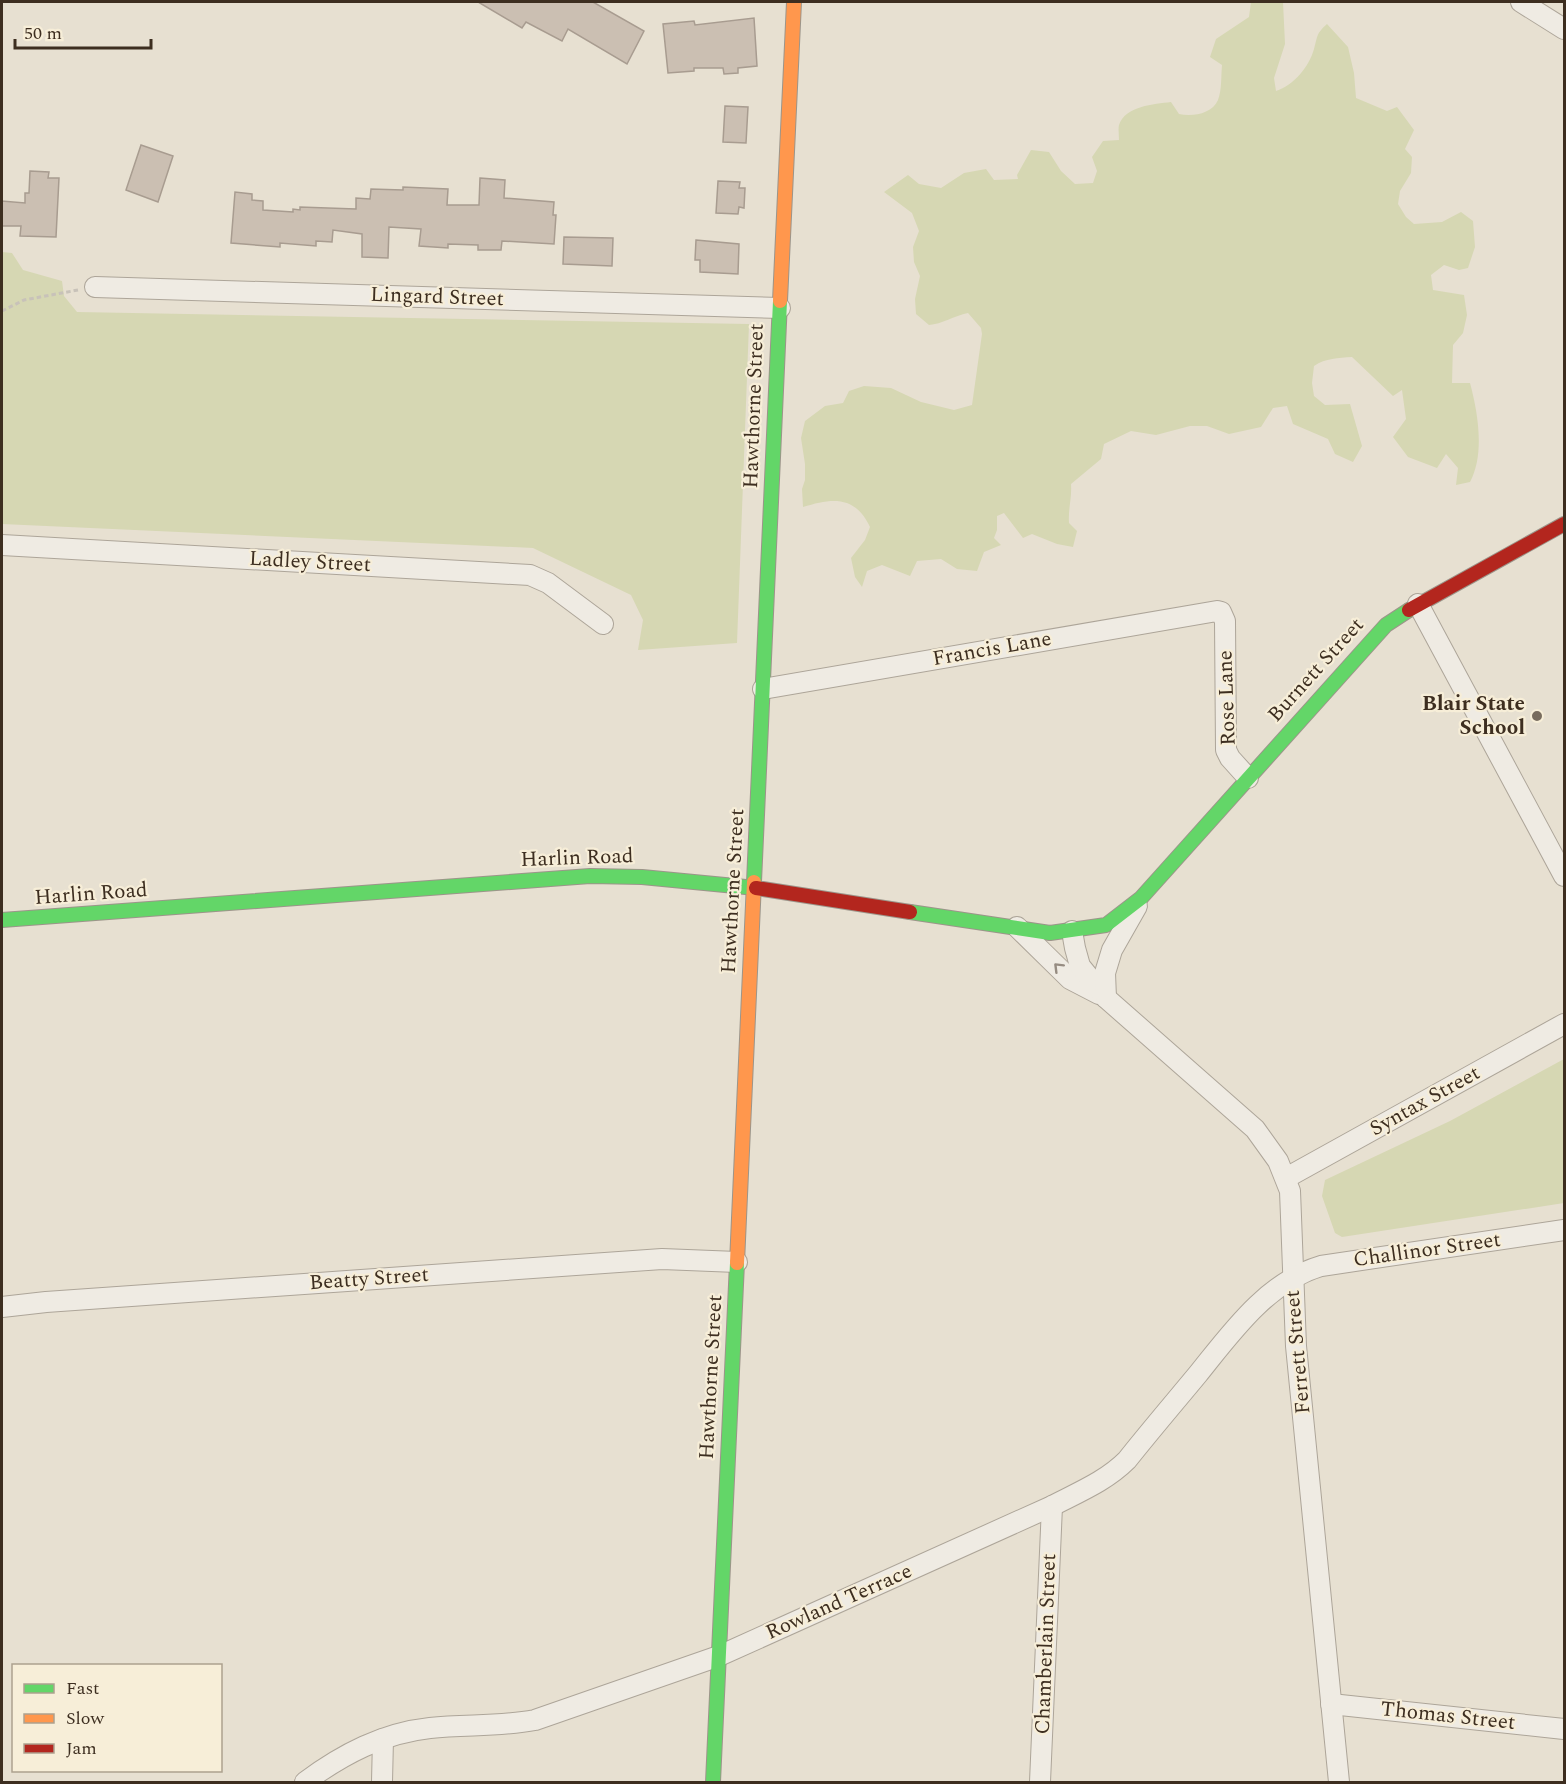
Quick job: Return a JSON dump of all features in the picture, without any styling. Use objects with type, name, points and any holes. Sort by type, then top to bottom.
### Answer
[{"type":"street","name":"Hawthorne Street","points":[[713,1782],[794,2]]},
{"type":"street","points":[[1521,2],[1564,29]]},
{"type":"street","name":"Lingard Street","points":[[95,287],[780,308]]},
{"type":"street","name":"Burnett Street","points":[[1141,898],[1379,631],[1418,604],[1564,524]]},
{"type":"street","name":"Ladley Street","points":[[2,545],[530,575],[548,583],[603,624]]},
{"type":"street","points":[[1418,604],[1564,876]]},
{"type":"street","name":"Francis Lane","points":[[763,689],[1212,611],[1221,612]]},
{"type":"street","name":"Rose Lane","points":[[1221,612],[1225,621],[1226,750],[1248,778]]},
{"type":"street","name":"Harlin Road","points":[[2,922],[590,876],[642,877],[755,888],[1050,933],[1106,925],[1141,898]]},
{"type":"street","points":[[1106,998],[1105,973],[1112,950],[1141,898]]},
{"type":"street","points":[[1017,927],[1070,979],[1106,998]]},
{"type":"street","name":"Ferrett Street","points":[[1072,930],[1080,966],[1106,998],[1255,1129],[1278,1161],[1286,1178],[1292,1206],[1292,1278],[1296,1346],[1338,1782]]},
{"type":"street","name":"Syntax Street","points":[[1286,1178],[1564,1024]]},
{"type":"street","name":"Challinor Street","points":[[1292,1278],[1321,1266],[1564,1230]]},
{"type":"street","name":"Beatty Street","points":[[2,1307],[57,1301],[662,1259],[737,1262]]},
{"type":"street","name":"Rowland Terrace","points":[[305,1782],[330,1764],[361,1747],[383,1739],[429,1728],[507,1725],[535,1720],[719,1656],[1092,1486],[1119,1468],[1250,1312],[1292,1278]]},
{"type":"street","name":"Chamberlain Street","points":[[1040,1782],[1052,1506]]},
{"type":"street","name":"Thomas Street","points":[[1331,1704],[1564,1729]]},
{"type":"street","points":[[382,1782],[383,1739]]},
{"type":"path","points":[[2,311],[24,300],[95,287]]},
{"type":"green space","points":[[1251,2],[1283,2],[1285,44],[1274,78],[1276,91],[1295,80],[1305,69],[1312,56],[1318,35],[1327,24],[1348,47],[1354,73],[1356,98],[1387,111],[1397,107],[1414,130],[1405,149],[1412,157],[1411,173],[1400,191],[1398,204],[1406,217],[1414,224],[1442,222],[1461,212],[1473,221],[1475,247],[1468,268],[1459,270],[1444,265],[1431,275],[1433,290],[1464,295],[1467,315],[1463,333],[1453,345],[1452,383],[1470,383],[1475,407],[1479,446],[1475,471],[1470,482],[1456,485],[1458,468],[1446,454],[1437,468],[1408,457],[1393,437],[1406,419],[1402,390],[1393,396],[1352,357],[1332,359],[1314,366],[1312,383],[1314,396],[1325,405],[1350,404],[1362,446],[1353,462],[1335,454],[1328,439],[1293,424],[1287,406],[1273,408],[1261,427],[1229,434],[1207,426],[1190,426],[1156,435],[1131,431],[1104,444],[1101,459],[1071,484],[1069,523],[1077,531],[1073,547],[1057,544],[1032,534],[1023,538],[1004,513],[997,516],[997,530],[994,538],[1001,545],[984,552],[977,571],[957,569],[941,559],[917,561],[910,576],[882,565],[867,571],[862,587],[855,577],[851,558],[865,540],[870,527],[864,517],[850,504],[842,502],[824,502],[803,507],[802,489],[805,480],[805,464],[801,438],[805,421],[825,406],[843,403],[849,391],[864,386],[891,388],[921,402],[954,410],[972,405],[982,334],[981,328],[968,313],[929,325],[916,314],[915,299],[920,276],[914,262],[913,247],[919,231],[912,213],[884,192],[908,175],[919,184],[941,188],[964,173],[986,169],[994,180],[1018,179],[1017,175],[1031,150],[1049,152],[1061,171],[1075,184],[1093,183],[1097,171],[1092,157],[1103,141],[1119,140],[1119,125],[1127,114],[1141,107],[1171,102],[1179,114],[1195,115],[1215,105],[1220,92],[1222,65],[1210,57],[1216,39],[1249,17]]},
{"type":"green space","points":[[2,252],[12,253],[23,270],[62,281],[64,296],[77,312],[749,324],[737,643],[638,650],[643,620],[631,595],[533,548],[2,524]]},
{"type":"green space","points":[[1564,1059],[1564,1203],[1342,1237],[1335,1233],[1322,1196],[1325,1180],[1450,1121]]},
{"type":"building","points":[[478,2],[593,2],[644,31],[627,64],[568,29],[562,41],[526,22],[522,28]]},
{"type":"building","points":[[754,18],[757,66],[738,68],[738,73],[724,74],[723,68],[694,68],[694,71],[668,73],[663,24],[694,21],[695,25]]},
{"type":"building","points":[[725,106],[748,107],[746,143],[723,142]]},
{"type":"building","points":[[141,145],[173,156],[158,202],[126,190]]},
{"type":"building","points":[[30,171],[49,172],[48,178],[59,178],[56,237],[20,236],[21,226],[2,226],[2,201],[25,203],[25,193],[29,193]]},
{"type":"building","points":[[480,178],[505,180],[504,198],[554,202],[553,215],[556,215],[554,244],[502,241],[501,250],[478,250],[478,245],[448,244],[448,248],[419,246],[421,229],[389,227],[388,258],[362,257],[362,234],[333,230],[332,242],[316,241],[316,246],[280,243],[280,247],[231,243],[235,192],[252,194],[252,200],[263,201],[263,210],[293,212],[293,209],[300,210],[300,207],[356,209],[356,198],[370,199],[371,189],[403,190],[403,187],[448,189],[447,205],[479,205]]},
{"type":"building","points":[[718,181],[740,182],[739,188],[745,188],[744,208],[739,207],[738,214],[716,213]]},
{"type":"building","points":[[564,237],[613,238],[612,266],[563,264]]},
{"type":"building","points":[[696,240],[739,244],[738,274],[700,272],[700,260],[695,260]]},
{"type":"traffic: fast","points":[[754,882],[780,301]]},
{"type":"traffic: fast","points":[[910,912],[1050,933],[1106,925],[1141,898],[1386,625],[1409,610]]},
{"type":"traffic: fast","points":[[2,920],[590,876],[642,877],[756,888]]},
{"type":"traffic: fast","points":[[713,1782],[737,1263]]},
{"type":"traffic: slow","points":[[780,301],[794,2]]},
{"type":"traffic: slow","points":[[737,1263],[754,882]]},
{"type":"traffic: jam","points":[[1409,610],[1564,524]]},
{"type":"traffic: jam","points":[[756,888],[910,912]]},
{"type":"place","name":"Blair State School","points":[[1537,716]]}]
